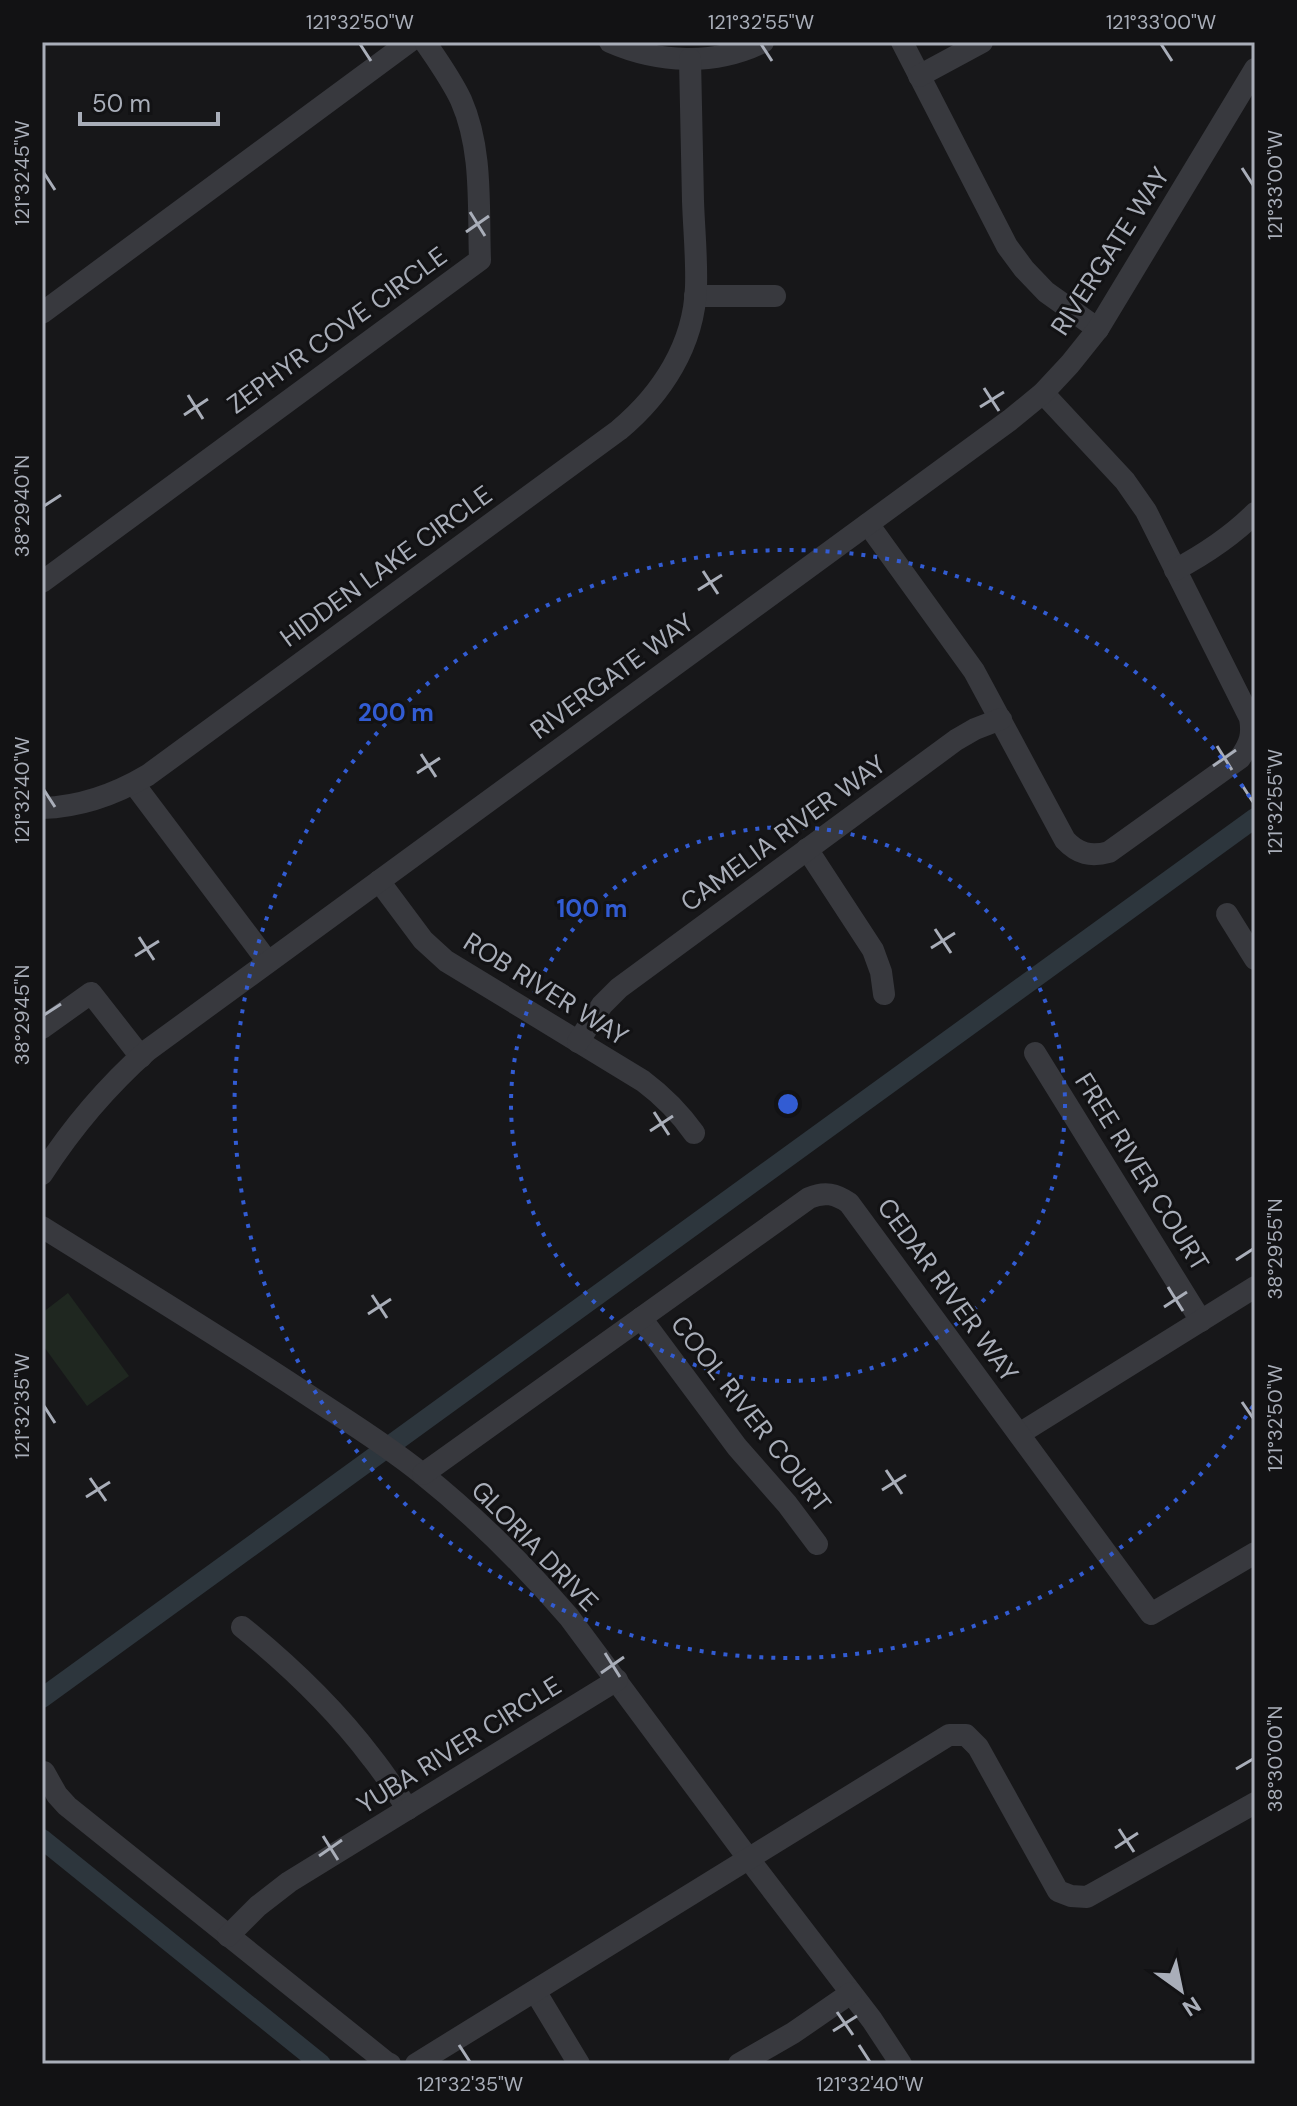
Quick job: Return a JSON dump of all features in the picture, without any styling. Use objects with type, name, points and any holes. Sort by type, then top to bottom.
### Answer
[{"type":"street","points":[[42,313],[409,42]]},
{"type":"street","name":"ZEPHYR COVE CIRCLE","points":[[42,582],[480,260],[477,162],[471,132],[449,76],[425,42]]},
{"type":"street","points":[[610,42],[663,58],[690,59],[735,53],[763,42]]},
{"type":"street","points":[[902,42],[1007,246],[1046,292],[1098,329]]},
{"type":"street","points":[[919,76],[982,42]]},
{"type":"street","name":"HIDDEN LAKE CIRCLE","points":[[42,808],[77,804],[105,796],[134,784],[161,766],[637,415],[657,393],[685,341],[695,296],[690,59]]},
{"type":"street","name":"RIVERGATE WAY","points":[[42,1174],[82,1117],[108,1087],[141,1057],[1043,393],[1098,329],[1255,69]]},
{"type":"street","points":[[695,296],[775,296]]},
{"type":"street","points":[[868,524],[974,671],[1065,840],[1073,848],[1084,854],[1109,852],[1240,758],[1252,738],[1250,718],[1146,511],[1125,481],[1043,393]]},
{"type":"street","points":[[1175,570],[1216,547],[1255,513]]},
{"type":"street","name":"CAMELIA RIVER WAY","points":[[578,1042],[602,1005],[619,988],[956,740],[1001,719]]},
{"type":"street","points":[[134,784],[268,962]]},
{"type":"street","points":[[807,849],[873,950],[881,972],[884,994]]},
{"type":"street","name":"ROB RIVER WAY","points":[[379,881],[423,940],[446,961],[659,1093],[694,1133]]},
{"type":"street","points":[[1227,914],[1255,959]]},
{"type":"street","points":[[42,1028],[91,993],[141,1057]]},
{"type":"street","name":"FREE RIVER COURT","points":[[1035,1053],[1201,1321]]},
{"type":"street","name":"CEDAR RIVER WAY","points":[[423,1474],[809,1198],[826,1193],[838,1195],[849,1203],[1151,1614],[1255,1553]]},
{"type":"street","name":"GLORIA DRIVE","points":[[42,1227],[367,1433],[423,1474],[486,1529],[569,1617],[901,2064]]},
{"type":"street","points":[[1019,1434],[1255,1287]]},
{"type":"street","name":"COOL RIVER COURT","points":[[641,1318],[737,1447],[817,1544]]},
{"type":"street","points":[[242,1627],[285,1663],[335,1713],[373,1758],[408,1809]]},
{"type":"street","name":"YUBA RIVER CIRCLE","points":[[228,1936],[258,1906],[289,1882],[617,1680]]},
{"type":"street","points":[[416,2064],[949,1735],[966,1735],[978,1747],[1058,1891],[1071,1896],[1087,1897],[1255,1803]]},
{"type":"street","points":[[44,1772],[67,1806],[390,2064]]},
{"type":"street","points":[[535,1991],[579,2064]]},
{"type":"street","points":[[739,2064],[793,2033],[851,1993]]},
{"type":"shaded area","points":[[68,1293],[129,1376],[87,1406],[42,1344],[42,1313]]},
{"type":"waterway","points":[[42,1698],[1255,818]]},
{"type":"waterway","points":[[42,1839],[321,2064]]}]
